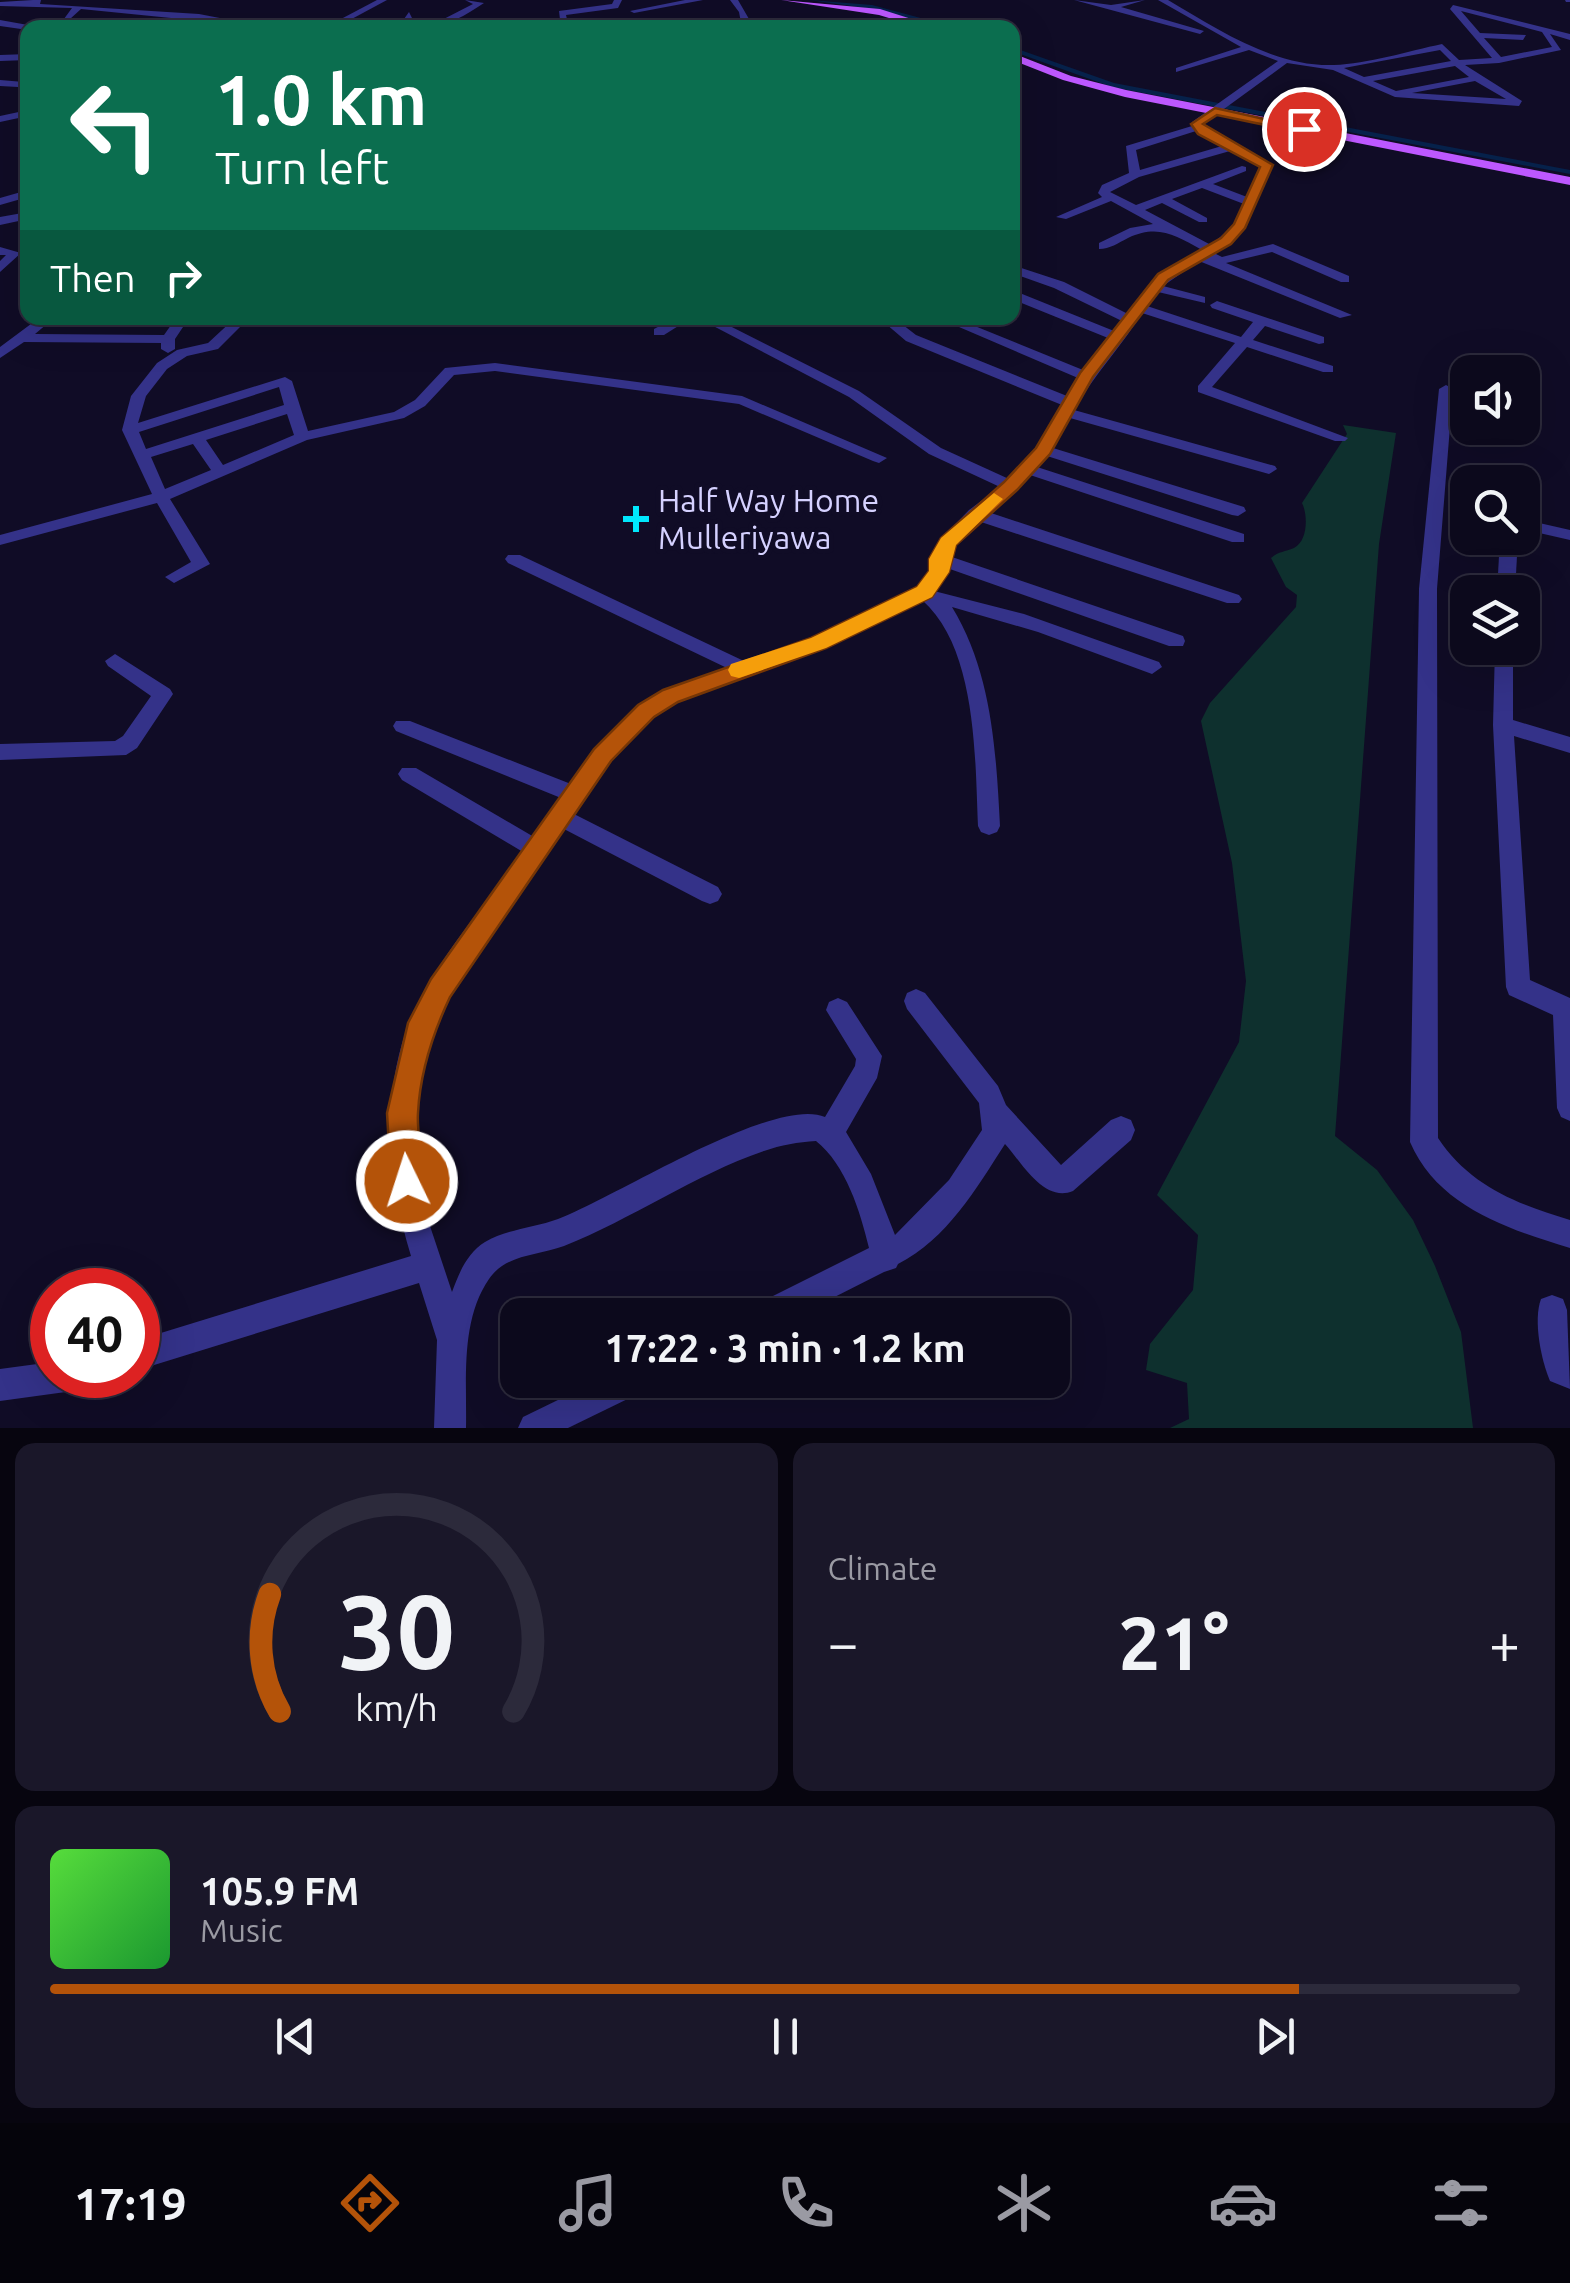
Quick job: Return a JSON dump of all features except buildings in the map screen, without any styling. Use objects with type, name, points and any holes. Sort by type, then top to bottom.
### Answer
[{"type":"main road","points":[[786,0],[880,12],[908,20]]},
{"type":"main road","points":[[1020,59],[1067,78],[1570,181]]},
{"type":"street","points":[[344,20],[383,0]]},
{"type":"street","points":[[445,20],[480,2],[469,0]]},
{"type":"street","points":[[564,20],[562,12],[615,6],[618,0]]},
{"type":"street","points":[[634,11],[699,0]]},
{"type":"street","points":[[1078,0],[1220,35]]},
{"type":"street","points":[[1112,7],[1142,0]]},
{"type":"street","points":[[1162,0],[1249,48],[1286,60],[1336,68],[1395,94],[1433,100],[1519,103],[1476,78],[1442,47],[1336,68]]},
{"type":"street","points":[[0,4],[124,8],[205,20]]},
{"type":"street","points":[[61,20],[79,6]]},
{"type":"street","points":[[1508,70],[1494,61],[1477,35],[1451,8],[1570,37]]},
{"type":"street","points":[[409,14],[411,20]]},
{"type":"street","points":[[1507,21],[1538,52],[1559,61]]},
{"type":"street","points":[[1364,80],[1558,48],[1545,34],[1570,24]]},
{"type":"street","points":[[1477,35],[1523,36]]},
{"type":"street","points":[[1179,70],[1249,48]]},
{"type":"street","points":[[1196,128],[1196,124],[1286,60]]},
{"type":"street","points":[[1395,94],[1476,78]]},
{"type":"street","points":[[929,595],[948,542],[1011,486],[1044,450],[1086,376],[1156,288],[1178,266],[1206,254],[1240,225],[1266,165],[1196,128],[1130,148],[1135,174]]},
{"type":"street","points":[[1234,146],[1135,174],[1106,187],[1104,194],[1220,261],[1282,250],[1345,279]]},
{"type":"street","points":[[1134,210],[1242,169]]},
{"type":"street","points":[[1205,185],[1250,202]]},
{"type":"street","points":[[1062,217],[1109,198]]},
{"type":"street","points":[[1163,200],[1204,220]]},
{"type":"street","points":[[1103,246],[1163,225]]},
{"type":"street","points":[[0,251],[14,253],[0,268]]},
{"type":"street","points":[[1206,254],[1345,314]]},
{"type":"street","points":[[1020,272],[1059,285],[1125,329]]},
{"type":"street","points":[[1156,288],[1200,300]]},
{"type":"street","points":[[1020,296],[1125,329]]},
{"type":"street","points":[[1218,305],[1318,340]]},
{"type":"street","points":[[1020,307],[1125,329],[1245,339],[1328,369]]},
{"type":"street","points":[[1262,322],[1204,389],[1340,438]]},
{"type":"street","points":[[0,354],[38,325]]},
{"type":"street","points":[[177,325],[165,348],[183,352],[213,346],[235,325]]},
{"type":"street","points":[[659,332],[672,325]]},
{"type":"street","points":[[719,325],[854,394],[935,451],[1011,486]]},
{"type":"street","points":[[895,325],[911,338],[1068,407],[1269,468]]},
{"type":"street","points":[[962,325],[1086,376]]},
{"type":"street","points":[[0,338],[168,339]]},
{"type":"street","points":[[174,577],[201,564],[161,497],[130,430],[133,404],[146,386],[183,352]]},
{"type":"street","points":[[0,540],[161,497],[302,437],[399,415],[420,403],[450,371],[495,367],[742,400],[878,458]]},
{"type":"street","points":[[130,430],[285,381],[302,437]]},
{"type":"street","points":[[1446,389],[1428,590],[1424,1142],[1435,1163],[1495,1212],[1570,1234]]},
{"type":"street","points":[[142,455],[292,407]]},
{"type":"street","points":[[197,438],[220,472]]},
{"type":"street","points":[[1044,450],[1238,511]]},
{"type":"street","points":[[1028,469],[1238,538]]},
{"type":"street","points":[[975,514],[1233,598]]},
{"type":"street","points":[[1540,528],[1570,534]]},
{"type":"street","points":[[514,558],[742,669]]},
{"type":"street","points":[[939,559],[1176,641]]},
{"type":"street","points":[[929,595],[944,610],[970,664],[985,737],[988,826]]},
{"type":"street","points":[[452,1340],[410,1208],[403,1127],[418,1033],[440,988],[536,848],[603,755],[646,711],[670,696],[818,643],[929,595],[1063,632],[1152,667]]},
{"type":"street","points":[[0,752],[119,750],[130,742],[162,694],[115,661]]},
{"type":"street","points":[[1504,665],[1503,724],[1518,988],[1567,1009],[1570,1108]]},
{"type":"street","points":[[1503,724],[1570,745]]},
{"type":"street","points":[[404,726],[574,795]]},
{"type":"street","points":[[409,774],[536,848]]},
{"type":"street","points":[[559,816],[710,894]]},
{"type":"street","points":[[803,1298],[911,1242],[959,1190],[996,1134],[996,1114],[989,1094],[916,1001]]},
{"type":"street","points":[[830,1133],[868,1069],[869,1056],[838,1010]]},
{"type":"street","points":[[996,1114],[1056,1180],[1063,1182],[1121,1130]]},
{"type":"street","points":[[450,1428],[452,1340],[470,1282],[493,1254],[559,1233],[758,1138],[818,1126],[830,1133],[870,1198],[886,1258]]},
{"type":"street","points":[[160,1348],[426,1266]]},
{"type":"street","points":[[1552,1310],[1562,1370],[1570,1374]]},
{"type":"street","points":[[0,1385],[30,1381]]},
{"type":"street","points":[[534,1428],[596,1398]]},
{"type":"green space","points":[[1343,425],[1396,433],[1379,544],[1335,1136],[1377,1170],[1413,1220],[1435,1266],[1461,1332],[1473,1428],[1170,1428],[1189,1419],[1187,1383],[1146,1370],[1150,1344],[1193,1290],[1198,1235],[1157,1195],[1239,1042],[1246,981],[1232,863],[1201,721],[1210,703],[1296,607],[1297,595],[1286,587],[1271,558],[1302,540],[1306,521],[1302,503],[1347,434]]},
{"type":"waterway","points":[[812,0],[872,7],[923,20]]},
{"type":"waterway","points":[[1020,52],[1112,85],[1570,172]]},
{"type":"slow traffic","points":[[739,670],[818,643],[924,592],[938,572],[939,559],[948,542],[994,499]]},
{"type":"place","name":"Half Way Home Mulleriyawa","points":[[636,519]]},
{"type":"route","points":[[407,1181],[402,1113],[418,1033],[440,988],[603,755],[646,711],[670,696],[818,643],[924,592],[938,572],[939,559],[948,542],[1011,486],[1044,450],[1086,376],[1142,309],[1163,277],[1226,241],[1240,225],[1266,165],[1202,132],[1196,124],[1215,112],[1304,129]]}]
